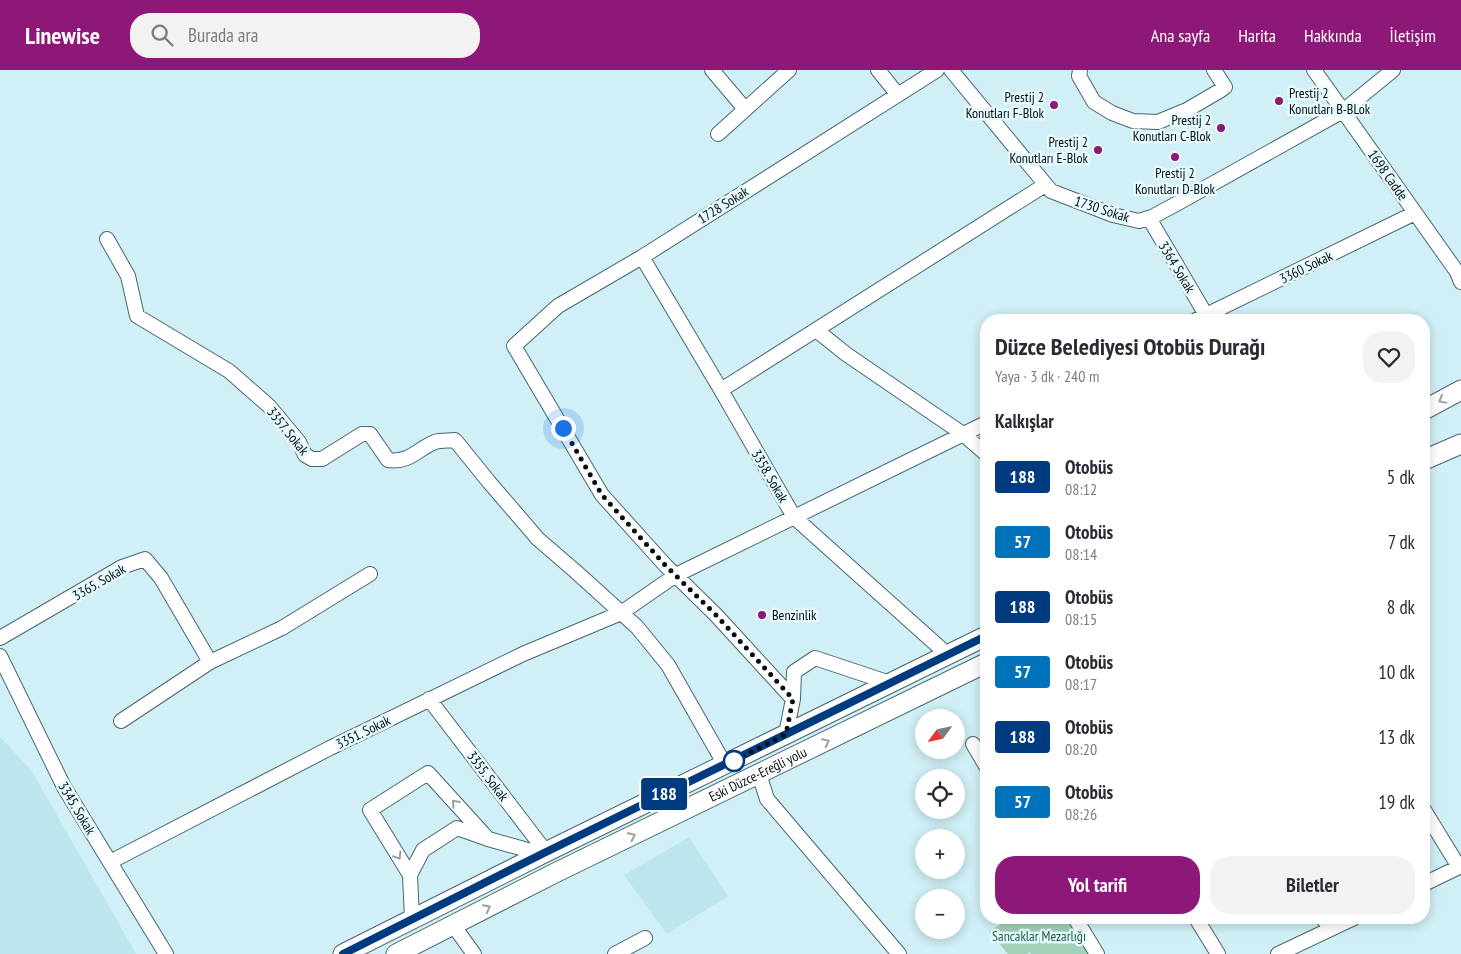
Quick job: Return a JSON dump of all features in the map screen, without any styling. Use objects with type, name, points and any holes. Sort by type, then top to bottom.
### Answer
[{"type":"main road","points":[[1430,407],[1461,390]]},
{"type":"main road","points":[[1430,457],[1461,444]]},
{"type":"main road","name":"Eski Düzce-Ereğli yolu","points":[[343,954],[980,639]]},
{"type":"main road","name":"Eski Düzce-Ereğli yolu","points":[[396,954],[555,873],[980,666]]},
{"type":"street","points":[[712,70],[745,109]]},
{"type":"street","points":[[718,134],[788,70]]},
{"type":"street","points":[[878,70],[898,94]]},
{"type":"street","name":"1728 Sokak","points":[[676,575],[602,495],[514,346],[558,306],[642,257],[937,70]]},
{"type":"street","name":"1730 Sokak","points":[[950,70],[1051,192],[1113,215],[1139,221],[1178,203],[1343,111],[1393,70]]},
{"type":"street","points":[[1080,70],[1079,76],[1094,102],[1112,113],[1132,121],[1158,122],[1187,110],[1225,87],[1214,70]]},
{"type":"street","name":"1698 Cadde","points":[[1314,70],[1460,277]]},
{"type":"street","points":[[721,390],[1045,185]]},
{"type":"street","name":"3360 Sokak","points":[[1209,314],[1415,213]]},
{"type":"street","name":"3364 Sokak","points":[[1149,218],[1199,314]]},
{"type":"street","name":"3357. Sokak","points":[[107,239],[128,276],[136,316],[230,371],[269,406],[298,442],[306,456],[312,459],[322,459],[362,434],[370,434],[388,460],[396,461],[406,459],[436,442],[455,440],[538,539],[621,613]]},
{"type":"street","name":"3358. Sokak","points":[[642,257],[794,517],[948,655]]},
{"type":"street","points":[[816,330],[846,354],[963,434],[980,449]]},
{"type":"street","points":[[963,434],[980,425]]},
{"type":"street","name":"3351. Sokak","points":[[110,862],[429,699],[523,654],[621,613],[676,575],[963,434]]},
{"type":"street","name":"3365. Sokak","points":[[0,638],[122,567],[145,559],[161,578],[210,662]]},
{"type":"street","points":[[122,721],[210,662],[282,628],[370,574]]},
{"type":"street","points":[[676,575],[716,615],[793,699]]},
{"type":"street","points":[[621,613],[637,627],[668,665],[725,765]]},
{"type":"street","name":"3345. Sokak","points":[[0,656],[64,788],[166,954]]},
{"type":"street","points":[[786,734],[793,699],[794,672],[816,658],[890,683]]},
{"type":"street","name":"3355. Sokak","points":[[429,699],[544,853]]},
{"type":"street","points":[[973,744],[980,756]]},
{"type":"street","points":[[412,919],[410,875],[370,810],[428,773],[488,839]]},
{"type":"street","points":[[759,774],[768,800],[899,954]]},
{"type":"street","points":[[1430,819],[1460,866],[1430,881]]},
{"type":"street","points":[[410,875],[423,850],[457,828],[488,839],[544,853]]},
{"type":"street","points":[[1079,924],[1097,954]]},
{"type":"street","points":[[1200,924],[1218,954]]},
{"type":"street","points":[[1278,954],[1324,924]]},
{"type":"street","points":[[453,925],[474,954]]},
{"type":"street","points":[[615,954],[645,938]]},
{"type":"shaded area","points":[[0,737],[31,770],[136,954],[0,954]]},
{"type":"shaded area","points":[[689,837],[728,896],[667,934],[624,875]]},
{"type":"green space","name":"Sancaklar Mezarlığı","points":[[1001,924],[1072,924],[1090,954],[1031,954],[1030,952],[1027,954],[1008,954],[989,931]]},
{"type":"bus line","name":"188","points":[[343,954],[980,639]]},
{"type":"place","name":"Prestij 2 Konutları B-BLok","points":[[1279,101]]},
{"type":"place","name":"Prestij 2 Konutları F-Blok","points":[[1054,105]]},
{"type":"place","name":"Prestij 2 Konutları C-Blok","points":[[1221,128]]},
{"type":"place","name":"Prestij 2 Konutları E-Blok","points":[[1098,150]]},
{"type":"place","name":"Prestij 2 Konutları D-Blok","points":[[1175,157]]},
{"type":"place","name":"Benzinlik","points":[[762,615]]},
{"type":"route","points":[[563,428],[602,495],[666,566],[716,615],[793,699],[786,734],[734,761]]}]
